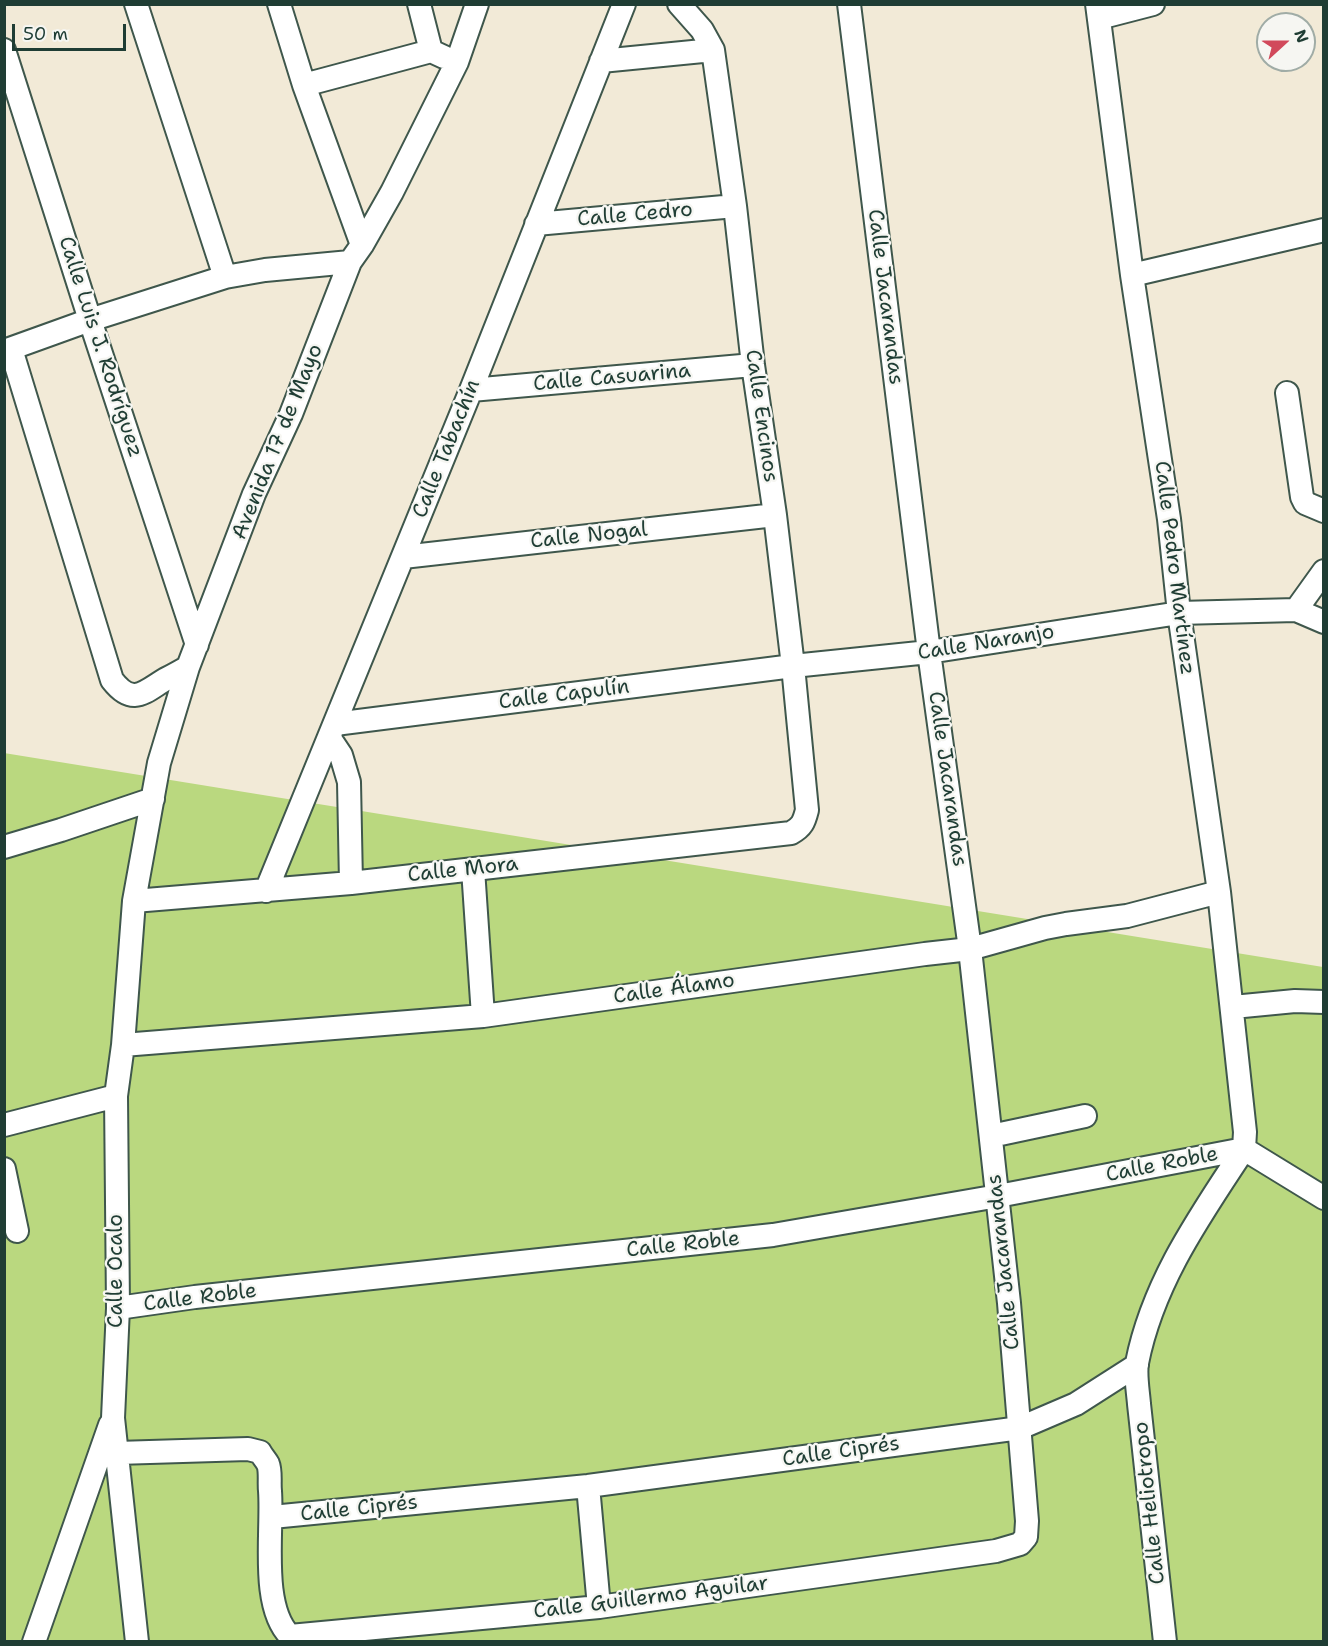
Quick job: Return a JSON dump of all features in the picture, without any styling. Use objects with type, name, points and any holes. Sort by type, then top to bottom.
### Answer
[{"type":"street","points":[[136,4],[225,277]]},
{"type":"street","points":[[188,667],[138,695],[120,689],[112,680],[8,350],[90,320],[225,277],[320,263],[356,254],[279,4]]},
{"type":"street","points":[[419,4],[431,51]]},
{"type":"street","name":"Avenida 17 de Mayo","points":[[134,901],[159,763],[188,667],[254,494],[291,414],[356,254],[392,192],[457,62],[477,4]]},
{"type":"street","name":"Calle Tabachín","points":[[266,891],[471,390],[624,4]]},
{"type":"street","name":"Calle Encinos","points":[[679,4],[702,30],[713,50],[735,206],[753,365],[775,515],[807,810],[804,822],[799,829],[790,833]]},
{"type":"street","name":"Calle Jacarandas","points":[[849,4],[929,652],[970,949],[998,1197],[1027,1521],[1026,1537],[1020,1544],[1011,1547]]},
{"type":"street","points":[[1098,11],[1153,4]]},
{"type":"street","name":"Calle Pedro Martínez","points":[[1098,11],[1132,275],[1169,519],[1179,613],[1219,892],[1233,1007],[1245,1141]]},
{"type":"street","name":"Calle Luis J. Rodríguez","points":[[4,50],[197,645]]},
{"type":"street","points":[[601,61],[713,50]]},
{"type":"street","points":[[304,85],[431,51],[457,62]]},
{"type":"street","name":"Calle Cedro","points":[[536,224],[735,206]]},
{"type":"street","points":[[1132,275],[1323,230]]},
{"type":"street","name":"Calle Casuarina","points":[[471,390],[753,365]]},
{"type":"street","points":[[1287,393],[1302,497],[1305,502],[1323,511]]},
{"type":"street","name":"Calle Nogal","points":[[403,557],[775,515]]},
{"type":"street","points":[[1323,571],[1296,610],[1323,622]]},
{"type":"street","name":"Calle Naranjo","points":[[793,666],[929,652],[1179,613],[1296,610]]},
{"type":"street","name":"Calle Capulín","points":[[332,730],[793,666]]},
{"type":"street","points":[[332,730],[349,782],[351,883]]},
{"type":"street","points":[[4,847],[153,799]]},
{"type":"street","name":"Calle Mora","points":[[134,901],[351,883],[790,833]]},
{"type":"street","points":[[473,869],[483,1016]]},
{"type":"street","name":"Calle Álamo","points":[[123,1045],[483,1016],[970,949],[1045,928],[1127,916],[1219,892]]},
{"type":"street","name":"Calle Ocalo","points":[[134,901],[123,1045],[116,1096],[118,1308],[113,1418],[137,1641]]},
{"type":"street","points":[[1233,1007],[1295,1001],[1323,1002]]},
{"type":"street","points":[[4,1125],[116,1096]]},
{"type":"street","points":[[991,1136],[1085,1116]]},
{"type":"street","points":[[1137,1365],[1150,1318],[1163,1283],[1185,1240],[1245,1141],[1323,1198]]},
{"type":"street","name":"Calle Roble","points":[[118,1308],[207,1296],[773,1235],[998,1197],[1245,1141]]},
{"type":"street","points":[[4,1169],[17,1231]]},
{"type":"street","name":"Calle Ciprés","points":[[272,1517],[588,1486],[1020,1428],[1076,1404],[1137,1365]]},
{"type":"street","name":"Calle Heliotropo","points":[[1137,1365],[1139,1404],[1165,1641]]},
{"type":"street","points":[[34,1641],[113,1418]]},
{"type":"street","name":"Calle Ciprés","points":[[117,1453],[248,1449],[260,1452],[268,1465],[272,1517],[272,1588],[278,1618],[290,1639]]},
{"type":"street","points":[[588,1486],[599,1607]]},
{"type":"street","name":"Calle Guillermo Aguilar","points":[[290,1639],[599,1607],[1011,1547]]},
{"type":"green space","points":[[4,753],[1323,967],[1323,1641],[5,1641]]}]
